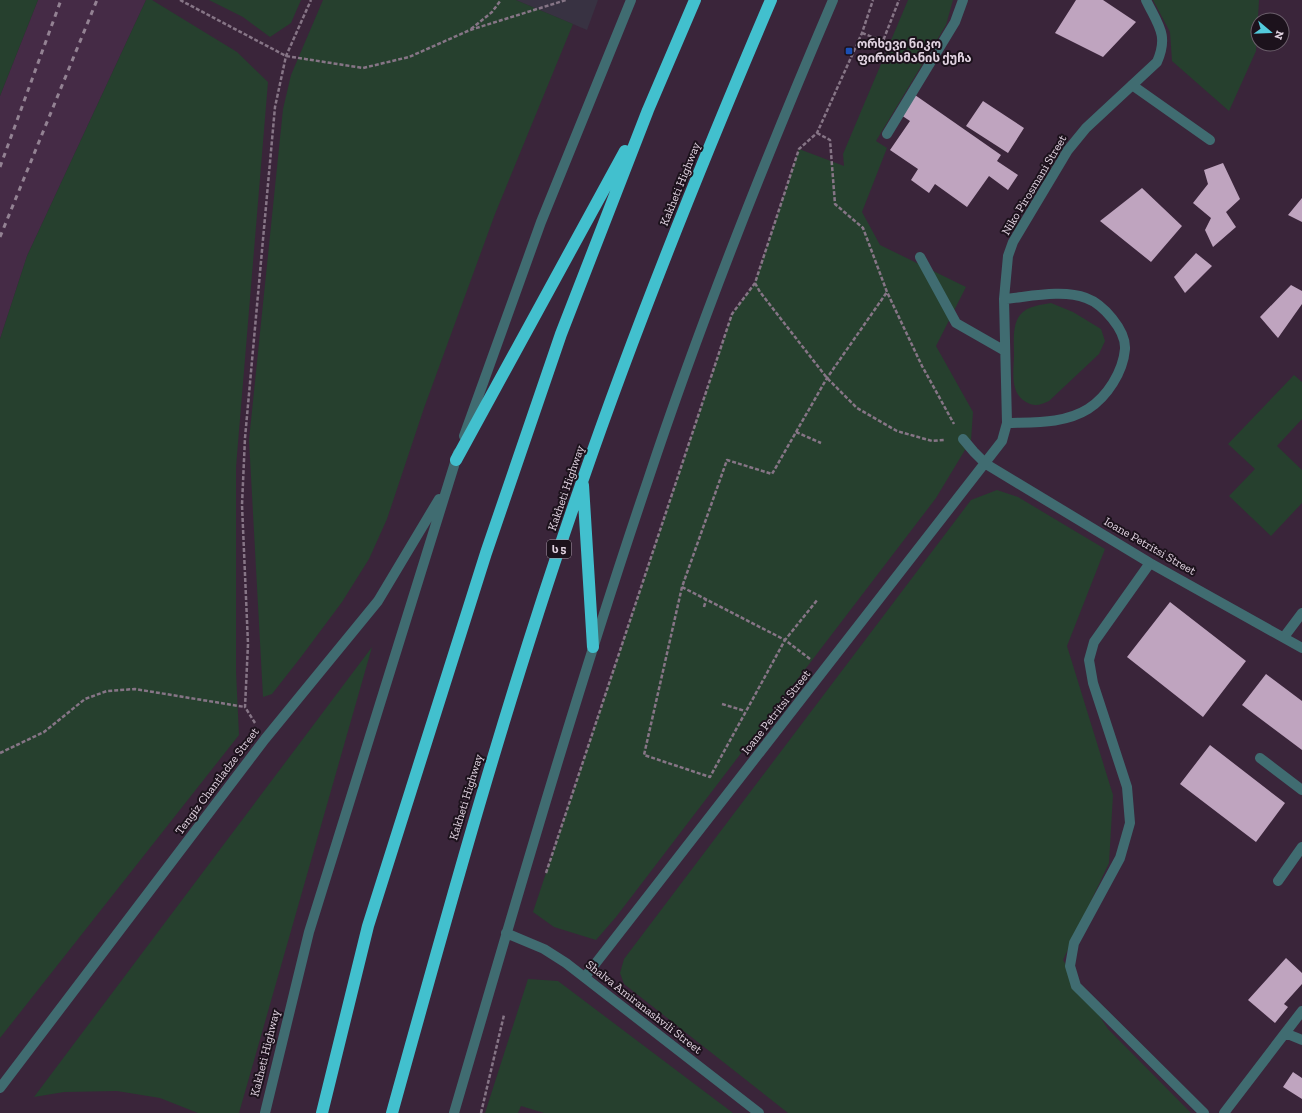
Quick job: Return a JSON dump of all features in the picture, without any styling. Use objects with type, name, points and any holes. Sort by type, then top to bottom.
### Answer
[{"type":"highway","points":[[322,1113],[368,926],[486,553],[561,334],[648,110],[695,0]]},
{"type":"highway","name":"Kakheti Highway","points":[[392,1113],[476,812],[524,655],[583,478],[656,282],[771,0]]},
{"type":"highway","points":[[456,460],[648,110]]},
{"type":"highway","points":[[583,478],[593,647]]},
{"type":"street","name":"Kakheti Highway","points":[[265,1113],[309,932],[456,460],[541,222],[631,0]]},
{"type":"street","points":[[454,1113],[506,933],[593,647],[648,477],[712,300],[765,163],[834,0]]},
{"type":"street","points":[[887,134],[955,22],[963,0]]},
{"type":"street","name":"Niko Pirosmani Street","points":[[986,464],[1002,441],[1007,423],[1004,299],[1008,256],[1018,230],[1068,150],[1086,128],[1157,62],[1163,48],[1162,35],[1146,0]]},
{"type":"street","points":[[1132,85],[1210,140]]},
{"type":"street","points":[[920,257],[956,323],[1005,350]]},
{"type":"street","points":[[1004,299],[1059,294],[1086,298],[1109,313],[1120,331],[1125,348],[1117,376],[1106,395],[1087,410],[1065,420],[1007,423]]},
{"type":"street","name":"Ioane Petritsi Street","points":[[964,439],[986,464],[1150,563],[1302,648]]},
{"type":"street","name":"Ioane Petritsi Street","points":[[585,977],[986,464]]},
{"type":"street","name":"Tengiz Chantladze Street","points":[[0,1088],[265,739],[378,601],[448,486]]},
{"type":"street","points":[[1150,563],[1094,642],[1089,660],[1093,683],[1126,788],[1130,823],[1120,858],[1074,943],[1070,966],[1076,986],[1204,1113]]},
{"type":"street","points":[[1284,637],[1302,613]]},
{"type":"street","points":[[1260,758],[1302,790]]},
{"type":"street","points":[[1278,881],[1302,847]]},
{"type":"street","name":"Shalva Amiranashvili Street","points":[[506,933],[544,949],[585,977],[759,1113]]},
{"type":"street","points":[[1224,1113],[1302,1011]]},
{"type":"street","points":[[1285,1033],[1302,1040]]},
{"type":"path","points":[[180,0],[286,56],[363,68],[409,57],[470,30],[566,0]]},
{"type":"path","points":[[265,739],[245,707],[248,644],[242,506],[245,438],[275,107],[286,56],[311,0]]},
{"type":"path","points":[[470,30],[492,12],[500,0]]},
{"type":"path","points":[[546,874],[732,314],[755,282],[799,148],[817,133],[862,33],[873,0]]},
{"type":"path","points":[[862,33],[883,41],[899,0]]},
{"type":"path","points":[[755,282],[760,292],[827,378],[857,408],[897,430],[932,442],[964,439],[922,366],[886,292],[863,228],[835,204],[830,140],[817,133]]},
{"type":"path","points":[[818,599],[784,640],[710,777],[644,754],[682,587],[727,460],[772,474],[827,378],[886,292]]},
{"type":"path","points":[[796,432],[821,443]]},
{"type":"path","points":[[682,587],[784,640],[825,670]]},
{"type":"path","points":[[704,607],[706,600]]},
{"type":"path","points":[[0,753],[44,732],[85,699],[107,691],[135,689],[245,707]]},
{"type":"path","points":[[722,704],[745,711]]},
{"type":"path","points":[[481,1113],[504,1013]]},
{"type":"shaded area","points":[[38,0],[146,0],[27,256],[0,339],[0,96]]},
{"type":"shaded area","points":[[516,0],[598,0],[587,30]]},
{"type":"green space","points":[[0,0],[38,0],[0,96]]},
{"type":"green space","points":[[146,0],[152,0],[237,52],[268,82],[236,467],[236,671],[239,735],[0,1038],[0,339],[27,256]]},
{"type":"green space","points":[[209,0],[301,0],[291,23],[270,37],[243,17]]},
{"type":"green space","points":[[323,0],[516,0],[573,24],[495,214],[424,408],[387,519],[369,559],[342,602],[301,657],[272,694],[263,697],[249,440],[283,109],[291,75]]},
{"type":"green space","points":[[908,0],[953,0],[946,25],[876,141],[887,148],[862,212],[880,245],[966,287],[936,346],[973,412],[971,440],[936,498],[616,917],[596,940],[554,927],[533,912],[732,314],[755,283],[799,149],[844,166],[843,154]]},
{"type":"green space","points":[[1153,0],[1259,0],[1258,12],[1250,12],[1250,52],[1256,52],[1229,111],[1172,61],[1170,32]]},
{"type":"green space","points":[[1051,303],[1073,312],[1101,329],[1105,341],[1099,354],[1049,401],[1032,405],[1021,398],[1015,387],[1013,374],[1015,329],[1017,319],[1023,312],[1034,306]]},
{"type":"green space","points":[[1294,375],[1302,382],[1302,419],[1277,446],[1302,470],[1302,503],[1271,536],[1229,496],[1255,469],[1228,444]]},
{"type":"green space","points":[[997,490],[1018,497],[1105,549],[1067,646],[1113,795],[1109,863],[1063,960],[1108,1029],[1191,1113],[788,1113],[624,984],[620,973],[624,959],[971,500]]},
{"type":"green space","points":[[372,647],[239,1113],[198,1113],[160,1098],[117,1091],[64,1092],[34,1097]]},
{"type":"green space","points":[[528,979],[558,981],[733,1113],[544,1113],[521,1106],[518,1113],[485,1113]]},
{"type":"building","points":[[1076,0],[1103,0],[1136,22],[1103,57],[1055,33]]},
{"type":"building","points":[[915,95],[1001,155],[997,161],[1018,175],[1008,190],[989,176],[967,207],[935,184],[929,193],[911,180],[918,169],[890,150],[910,121],[901,115]]},
{"type":"building","points":[[983,101],[1024,128],[1008,153],[966,126]]},
{"type":"building","points":[[1223,163],[1240,199],[1226,212],[1236,227],[1213,247],[1205,230],[1211,218],[1193,203],[1208,184],[1204,170]]},
{"type":"building","points":[[1142,188],[1182,226],[1151,262],[1100,221]]},
{"type":"building","points":[[1302,198],[1302,222],[1288,215]]},
{"type":"building","points":[[1196,253],[1212,266],[1185,293],[1174,277]]},
{"type":"building","points":[[1291,285],[1302,291],[1302,304],[1278,338],[1260,317]]},
{"type":"building","points":[[1170,602],[1246,661],[1203,717],[1127,657]]},
{"type":"building","points":[[1266,674],[1302,701],[1302,750],[1242,705]]},
{"type":"building","points":[[1210,745],[1285,803],[1256,842],[1180,784]]},
{"type":"building","points":[[1286,958],[1302,973],[1302,984],[1284,1004],[1288,1007],[1275,1023],[1248,1000]]},
{"type":"building","points":[[1293,1072],[1302,1078],[1302,1099],[1283,1087]]},
{"type":"railway","points":[[0,167],[61,0]]},
{"type":"railway","points":[[0,237],[97,0]]},
{"type":"place","name":"ორხევი ნიკო ფიროსმანის ქუჩა","points":[[849,51]]}]
